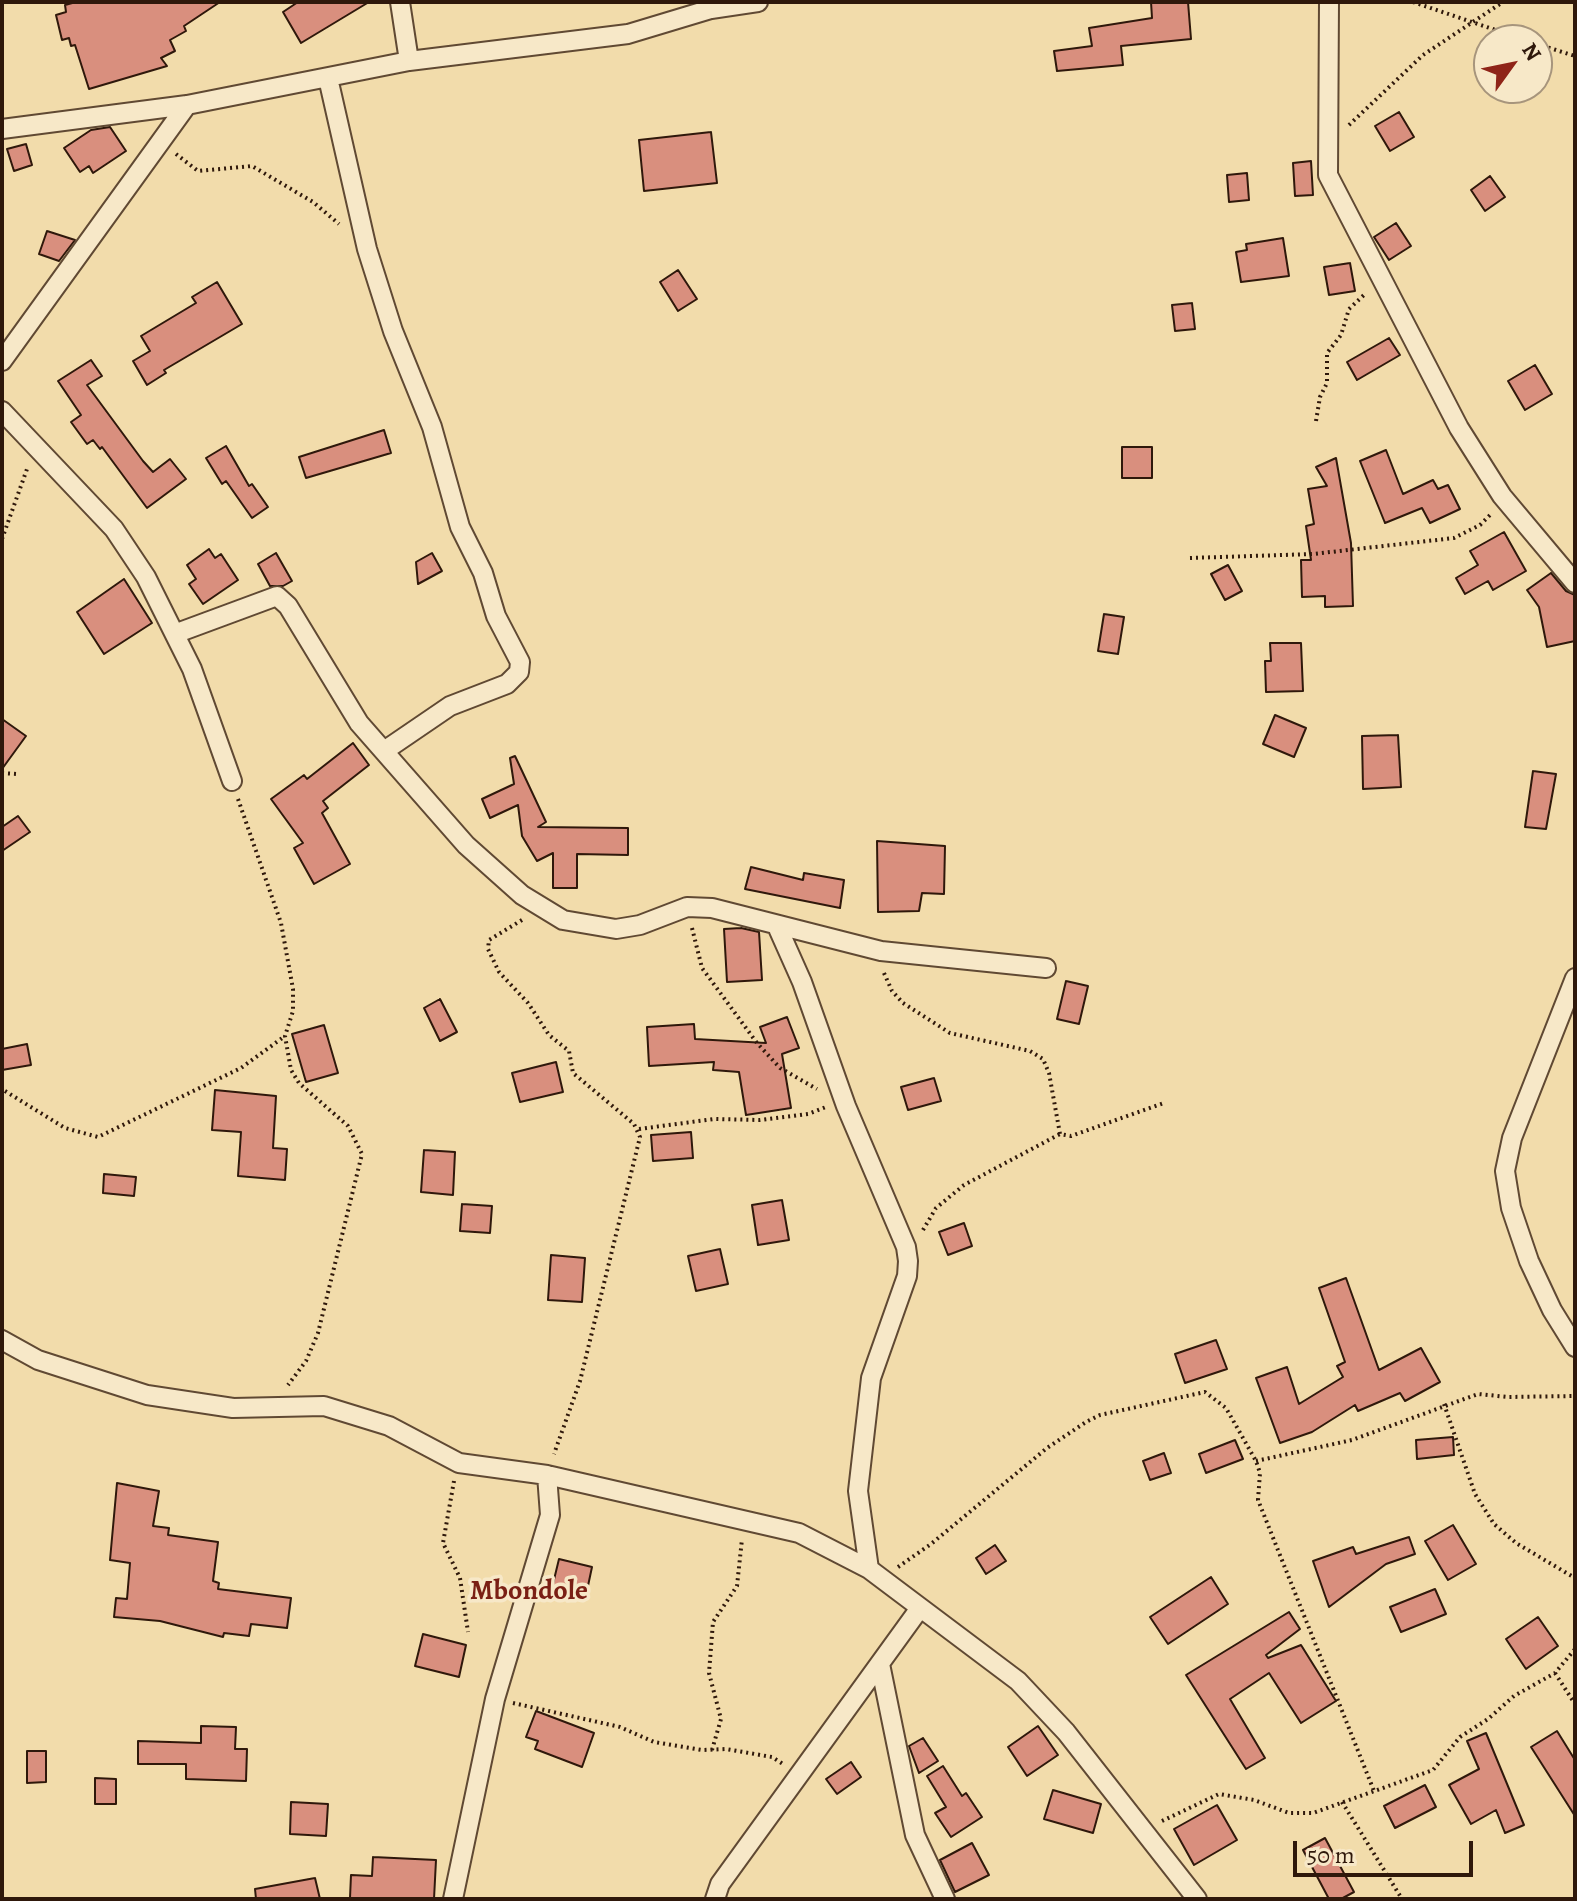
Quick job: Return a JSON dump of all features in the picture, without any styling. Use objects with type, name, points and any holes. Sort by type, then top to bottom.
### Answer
[{"type":"street","points":[[400,2],[409,61]]},
{"type":"street","points":[[2,129],[187,105],[245,91],[409,61],[628,34],[711,9],[758,2]]},
{"type":"street","points":[[1329,2],[1328,175],[1344,211],[1381,272],[1459,428],[1502,496],[1575,583]]},
{"type":"street","points":[[328,78],[367,249],[393,331],[432,427],[460,527],[483,573],[496,616],[520,662],[519,672],[507,684],[450,706],[384,751]]},
{"type":"street","points":[[2,361],[187,105]]},
{"type":"street","points":[[2,411],[114,529],[177,633],[232,781]]},
{"type":"street","points":[[177,633],[277,596],[288,606],[351,713],[466,845],[543,911],[592,927],[616,929],[640,925],[687,907],[712,908],[881,951],[1046,968]]},
{"type":"street","points":[[777,926],[802,982],[842,1104],[906,1247],[907,1276],[871,1378],[858,1491],[875,1573]]},
{"type":"street","points":[[1575,978],[1512,1138],[1505,1171],[1511,1208],[1529,1261],[1552,1310],[1575,1347]]},
{"type":"street","points":[[2,1340],[49,1364],[147,1395],[233,1408],[324,1406],[389,1426],[459,1463],[547,1475],[799,1533],[875,1573],[1018,1681],[1066,1732],[1197,1899]]},
{"type":"street","points":[[453,1899],[495,1699],[550,1515],[547,1475]]},
{"type":"street","points":[[715,1899],[720,1884],[920,1608]]},
{"type":"street","points":[[880,1664],[915,1835],[945,1899]]},
{"type":"path","points":[[1413,2],[1475,24]]},
{"type":"path","points":[[1326,146],[1423,55],[1503,2]]},
{"type":"path","points":[[1553,49],[1575,56]]},
{"type":"path","points":[[163,138],[190,168],[198,171],[252,166],[272,176],[313,202],[367,249]]},
{"type":"path","points":[[1316,421],[1320,397],[1327,383],[1327,353],[1341,335],[1349,309],[1381,272]]},
{"type":"path","points":[[2,539],[36,444]]},
{"type":"path","points":[[1190,558],[1313,554],[1454,538],[1487,520],[1502,496]]},
{"type":"path","points":[[2,773],[17,774]]},
{"type":"path","points":[[232,781],[281,923],[293,989],[293,1011],[285,1036],[294,1077],[348,1126],[362,1154],[318,1333],[306,1361],[272,1406]]},
{"type":"path","points":[[687,907],[702,968],[757,1043],[780,1068],[842,1104]]},
{"type":"path","points":[[543,911],[495,934],[488,949],[504,981],[528,1003],[549,1035],[569,1051],[573,1073],[639,1129],[640,1137],[606,1286],[580,1381],[547,1475]]},
{"type":"path","points":[[881,951],[885,978],[892,991],[929,1021],[950,1033],[1030,1051],[1043,1059],[1049,1073],[1060,1134]]},
{"type":"path","points":[[5,1091],[65,1128],[98,1137],[241,1068],[285,1036]]},
{"type":"path","points":[[922,1236],[927,1220],[950,1195],[1060,1134],[1071,1136],[1164,1103]]},
{"type":"path","points":[[639,1129],[714,1119],[760,1120],[808,1114],[842,1104]]},
{"type":"path","points":[[875,1573],[931,1544],[1047,1448],[1100,1415],[1205,1392],[1226,1408],[1256,1461],[1260,1473],[1258,1500],[1374,1791]]},
{"type":"path","points":[[1256,1461],[1352,1440],[1478,1394],[1575,1396]]},
{"type":"path","points":[[1444,1404],[1475,1494],[1489,1517],[1516,1543],[1575,1578]]},
{"type":"path","points":[[459,1463],[443,1543],[460,1578],[468,1632]]},
{"type":"path","points":[[712,1750],[721,1719],[709,1673],[713,1622],[737,1586],[744,1521]]},
{"type":"path","points":[[1144,1830],[1219,1794],[1254,1800],[1301,1815],[1433,1770],[1460,1737],[1488,1719],[1514,1696],[1555,1673],[1575,1649]]},
{"type":"path","points":[[1555,1673],[1575,1704]]},
{"type":"path","points":[[495,1699],[620,1727],[654,1742],[772,1757],[799,1779]]},
{"type":"path","points":[[1342,1802],[1402,1899]]},
{"type":"building","points":[[76,2],[220,2],[184,26],[186,31],[170,40],[175,51],[161,58],[167,66],[89,89],[75,45],[71,46],[69,38],[62,40],[56,15],[66,12],[65,5]]},
{"type":"building","points":[[298,2],[369,2],[301,43],[283,12]]},
{"type":"building","points":[[1151,2],[1188,2],[1191,39],[1121,46],[1123,65],[1057,71],[1054,51],[1092,46],[1089,28],[1152,18]]},
{"type":"building","points":[[1399,112],[1414,137],[1390,151],[1375,126]]},
{"type":"building","points":[[110,127],[126,151],[93,173],[89,166],[80,172],[64,148],[91,130]]},
{"type":"building","points":[[711,132],[717,183],[644,191],[639,140]]},
{"type":"building","points":[[26,144],[32,165],[14,171],[7,149]]},
{"type":"building","points":[[1311,161],[1313,195],[1295,196],[1293,163]]},
{"type":"building","points":[[1247,173],[1249,200],[1229,202],[1227,175]]},
{"type":"building","points":[[1490,176],[1505,197],[1485,211],[1471,190]]},
{"type":"building","points":[[1396,223],[1411,246],[1389,260],[1374,237]]},
{"type":"building","points":[[47,231],[75,240],[59,261],[39,254]]},
{"type":"building","points":[[1283,238],[1289,276],[1241,282],[1236,252],[1247,250],[1246,244]]},
{"type":"building","points":[[1350,263],[1355,291],[1329,295],[1324,267]]},
{"type":"building","points":[[678,270],[697,299],[678,311],[660,282]]},
{"type":"building","points":[[217,282],[242,324],[164,370],[166,373],[147,385],[133,361],[150,351],[141,336],[196,303],[192,297]]},
{"type":"building","points":[[1192,303],[1195,329],[1175,331],[1172,305]]},
{"type":"building","points":[[1389,338],[1400,355],[1357,380],[1347,362]]},
{"type":"building","points":[[91,360],[102,376],[87,385],[143,461],[153,472],[170,459],[186,479],[147,508],[102,447],[100,449],[93,440],[87,444],[71,422],[81,415],[58,381]]},
{"type":"building","points":[[1535,365],[1552,394],[1525,410],[1508,381]]},
{"type":"building","points":[[384,430],[391,453],[306,478],[299,457]]},
{"type":"building","points":[[226,446],[249,486],[252,484],[268,507],[252,518],[226,481],[222,484],[206,458]]},
{"type":"building","points":[[1122,447],[1152,447],[1152,478],[1122,478]]},
{"type":"building","points":[[1386,450],[1403,494],[1433,480],[1438,489],[1448,485],[1460,509],[1430,523],[1422,508],[1385,523],[1360,461]]},
{"type":"building","points":[[1336,458],[1351,543],[1353,606],[1325,607],[1325,596],[1302,597],[1301,560],[1311,560],[1306,526],[1314,524],[1308,489],[1327,486],[1316,467]]},
{"type":"building","points":[[1504,532],[1526,571],[1493,590],[1488,581],[1465,594],[1456,578],[1478,565],[1470,551]]},
{"type":"building","points":[[209,549],[215,558],[221,554],[238,580],[203,604],[189,584],[196,579],[187,565]]},
{"type":"building","points":[[276,553],[292,581],[283,586],[270,586],[258,564]]},
{"type":"building","points":[[432,553],[442,571],[418,584],[416,562]]},
{"type":"building","points":[[1228,565],[1242,591],[1225,600],[1211,574]]},
{"type":"building","points":[[1551,573],[1566,591],[1575,595],[1575,641],[1547,647],[1539,607],[1527,590]]},
{"type":"building","points":[[124,579],[152,623],[104,654],[77,612]]},
{"type":"building","points":[[1104,614],[1124,617],[1118,654],[1098,651]]},
{"type":"building","points":[[1270,643],[1301,643],[1303,691],[1266,692],[1265,661],[1271,661]]},
{"type":"building","points":[[1275,715],[1306,728],[1294,757],[1263,744]]},
{"type":"building","points":[[2,719],[26,736],[2,769]]},
{"type":"building","points":[[1398,735],[1401,787],[1363,789],[1362,736]]},
{"type":"building","points":[[353,743],[369,765],[323,801],[328,808],[322,813],[350,864],[314,884],[294,848],[303,843],[271,799],[304,775],[307,779]]},
{"type":"building","points":[[515,756],[546,822],[538,827],[628,828],[628,855],[577,854],[577,888],[553,888],[553,853],[537,861],[522,836],[518,805],[490,818],[482,799],[514,784],[510,758]]},
{"type":"building","points":[[1533,771],[1556,774],[1546,829],[1525,827]]},
{"type":"building","points":[[18,816],[30,832],[2,851],[2,827]]},
{"type":"building","points":[[877,841],[945,846],[944,894],[922,893],[919,911],[878,912]]},
{"type":"building","points":[[751,867],[803,880],[804,873],[844,880],[840,908],[745,889]]},
{"type":"building","points":[[741,928],[759,932],[762,980],[727,982],[724,929]]},
{"type":"building","points":[[1066,981],[1088,986],[1079,1024],[1057,1019]]},
{"type":"building","points":[[440,999],[457,1032],[440,1041],[424,1008]]},
{"type":"building","points":[[787,1017],[799,1048],[782,1054],[791,1108],[746,1115],[739,1072],[713,1070],[714,1062],[649,1066],[647,1027],[694,1024],[695,1039],[766,1043],[760,1027]]},
{"type":"building","points":[[324,1025],[338,1073],[306,1082],[292,1034]]},
{"type":"building","points":[[27,1044],[31,1065],[2,1070],[2,1049]]},
{"type":"building","points":[[556,1062],[563,1092],[520,1102],[512,1073]]},
{"type":"building","points":[[934,1078],[941,1101],[908,1110],[901,1087]]},
{"type":"building","points":[[215,1090],[276,1096],[273,1148],[287,1149],[285,1180],[238,1176],[241,1132],[212,1130]]},
{"type":"building","points":[[691,1132],[693,1158],[653,1161],[651,1135]]},
{"type":"building","points":[[424,1150],[455,1152],[453,1195],[421,1192]]},
{"type":"building","points":[[104,1174],[136,1177],[134,1196],[103,1193]]},
{"type":"building","points":[[782,1200],[789,1240],[758,1245],[752,1205]]},
{"type":"building","points":[[462,1204],[492,1206],[490,1233],[460,1231]]},
{"type":"building","points":[[964,1223],[972,1246],[948,1255],[939,1232]]},
{"type":"building","points":[[720,1249],[728,1284],[696,1291],[688,1256]]},
{"type":"building","points":[[551,1255],[585,1258],[582,1302],[548,1300]]},
{"type":"building","points":[[1346,1278],[1379,1370],[1421,1348],[1440,1382],[1405,1401],[1400,1393],[1358,1411],[1355,1405],[1312,1432],[1280,1443],[1256,1378],[1287,1367],[1299,1404],[1343,1377],[1337,1366],[1345,1362],[1319,1288]]},
{"type":"building","points":[[1216,1340],[1227,1369],[1185,1383],[1175,1354]]},
{"type":"building","points":[[1453,1437],[1454,1455],[1417,1459],[1416,1440]]},
{"type":"building","points":[[1235,1440],[1243,1459],[1206,1473],[1199,1454]]},
{"type":"building","points":[[1164,1453],[1171,1473],[1150,1480],[1143,1461]]},
{"type":"building","points":[[117,1483],[159,1491],[153,1526],[169,1528],[168,1535],[218,1542],[213,1581],[219,1583],[218,1589],[291,1598],[287,1628],[251,1624],[249,1636],[224,1633],[223,1637],[160,1621],[114,1617],[116,1598],[127,1599],[130,1563],[110,1560]]},
{"type":"building","points":[[1453,1525],[1476,1564],[1448,1580],[1425,1541]]},
{"type":"building","points":[[1409,1537],[1415,1554],[1386,1564],[1329,1607],[1313,1561],[1353,1547],[1356,1554]]},
{"type":"building","points":[[995,1545],[1006,1561],[986,1574],[976,1558]]},
{"type":"building","points":[[559,1559],[592,1567],[585,1600],[551,1592]]},
{"type":"building","points":[[1211,1577],[1228,1604],[1168,1644],[1150,1617]]},
{"type":"building","points":[[1435,1589],[1446,1614],[1401,1632],[1390,1607]]},
{"type":"building","points":[[1289,1612],[1300,1629],[1266,1655],[1268,1658],[1301,1645],[1336,1701],[1301,1723],[1269,1673],[1230,1699],[1265,1758],[1246,1769],[1186,1675]]},
{"type":"building","points":[[1538,1617],[1558,1646],[1526,1669],[1506,1639]]},
{"type":"building","points":[[423,1634],[466,1645],[459,1677],[415,1666]]},
{"type":"building","points":[[536,1711],[594,1733],[582,1767],[535,1749],[538,1741],[526,1737]]},
{"type":"building","points":[[201,1726],[236,1727],[235,1749],[247,1749],[246,1781],[186,1779],[186,1764],[138,1764],[138,1741],[201,1743]]},
{"type":"building","points":[[1038,1726],[1058,1755],[1027,1776],[1008,1747]]},
{"type":"building","points":[[1557,1731],[1575,1760],[1575,1816],[1531,1747]]},
{"type":"building","points":[[1486,1733],[1524,1825],[1505,1833],[1496,1810],[1471,1824],[1449,1785],[1479,1769],[1467,1741]]},
{"type":"building","points":[[923,1738],[938,1761],[919,1773],[909,1746]]},
{"type":"building","points":[[27,1751],[46,1751],[46,1782],[27,1783]]},
{"type":"building","points":[[851,1762],[861,1777],[837,1794],[826,1779]]},
{"type":"building","points":[[943,1766],[962,1796],[966,1793],[982,1817],[951,1837],[935,1813],[946,1807],[927,1776]]},
{"type":"building","points":[[95,1778],[116,1779],[116,1804],[95,1804]]},
{"type":"building","points":[[1425,1785],[1436,1807],[1395,1828],[1384,1806]]},
{"type":"building","points":[[1053,1790],[1101,1804],[1093,1833],[1044,1819]]},
{"type":"building","points":[[291,1802],[328,1804],[326,1836],[290,1834]]},
{"type":"building","points":[[1217,1805],[1237,1840],[1194,1865],[1174,1829]]},
{"type":"building","points":[[1325,1838],[1354,1892],[1341,1899],[1329,1899],[1303,1850]]},
{"type":"building","points":[[972,1843],[989,1875],[955,1892],[940,1860]]},
{"type":"building","points":[[373,1857],[436,1860],[434,1899],[350,1898],[351,1875],[372,1876]]},
{"type":"building","points":[[315,1878],[320,1899],[256,1899],[255,1889]]},
{"type":"district","name":"Mbondole","points":[[529,1592]]}]
